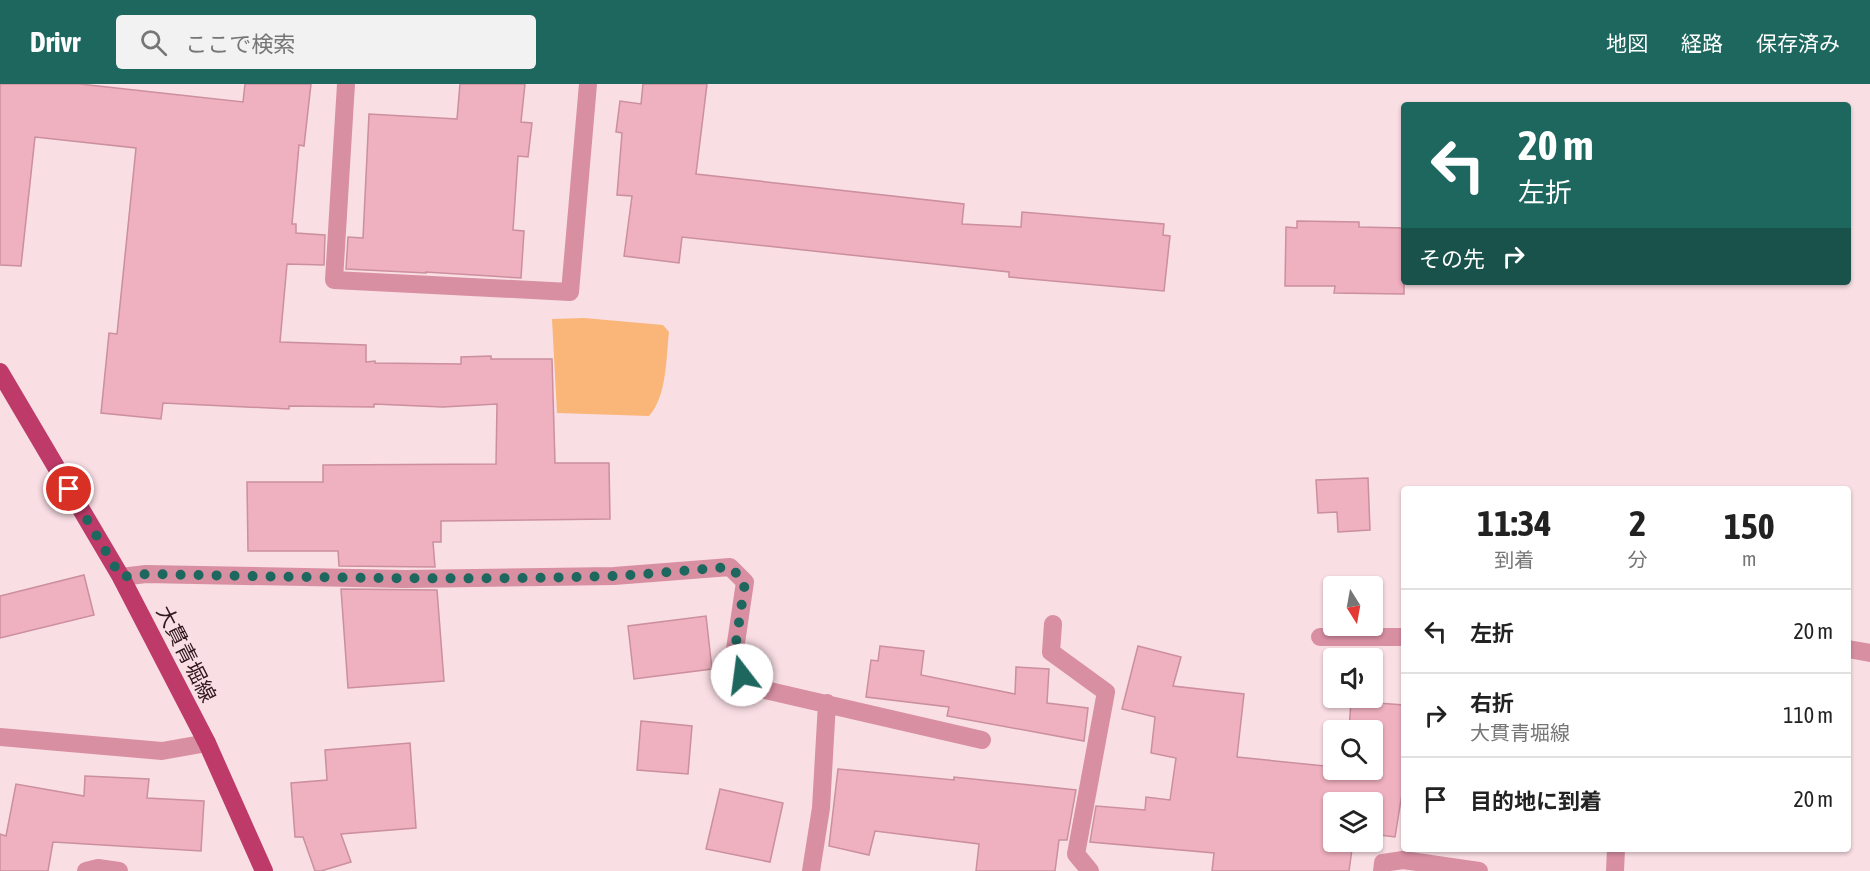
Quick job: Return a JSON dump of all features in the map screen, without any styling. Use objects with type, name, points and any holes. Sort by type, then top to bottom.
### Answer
[{"type":"main road","name":"大貫青堀線","points":[[0,372],[121,577],[207,743],[264,871]]},
{"type":"street","points":[[346,84],[334,280],[570,292],[588,84]]},
{"type":"street","points":[[121,577],[146,574],[405,579],[602,576],[730,567],[745,582],[733,663],[752,687],[982,740]]},
{"type":"street","points":[[1053,624],[1051,652],[1106,692],[1076,854],[1090,871]]},
{"type":"street","points":[[1320,637],[1401,637]]},
{"type":"street","points":[[1851,650],[1870,653]]},
{"type":"street","points":[[811,871],[821,808],[828,703]]},
{"type":"street","points":[[0,737],[162,751],[207,743]]},
{"type":"street","points":[[1615,871],[1617,852]]},
{"type":"street","points":[[1382,871],[1383,863],[1403,860],[1479,871]]},
{"type":"street","points":[[86,871],[98,868],[119,871]]},
{"type":"shaded area","points":[[584,318],[663,325],[669,332],[662,387],[655,408],[649,416],[557,413],[552,319]]},
{"type":"building","points":[[0,84],[80,84],[243,102],[245,84],[311,84],[304,146],[299,145],[292,224],[296,224],[296,233],[325,235],[324,265],[287,264],[280,342],[366,345],[366,362],[375,361],[375,363],[461,364],[461,357],[491,356],[491,359],[552,359],[555,463],[609,463],[610,519],[441,521],[441,542],[433,542],[435,567],[339,566],[338,551],[248,551],[247,482],[323,482],[323,465],[496,464],[497,404],[443,407],[374,404],[374,407],[289,406],[289,409],[163,403],[161,419],[101,413],[109,333],[117,334],[136,148],[35,137],[21,266],[0,265]]},
{"type":"building","points":[[460,84],[525,84],[521,122],[532,123],[528,157],[518,156],[513,230],[524,231],[521,278],[346,269],[348,237],[363,238],[369,114],[457,119]]},
{"type":"building","points":[[643,84],[707,84],[696,174],[964,204],[962,224],[1021,227],[1022,212],[1164,224],[1163,235],[1170,236],[1164,291],[1009,277],[1009,272],[682,237],[679,263],[624,256],[632,196],[617,195],[622,133],[616,132],[620,101],[641,104]]},
{"type":"building","points":[[1297,221],[1359,222],[1359,227],[1401,228],[1401,285],[1404,285],[1404,294],[1334,293],[1335,286],[1285,286],[1286,227],[1297,228]]},
{"type":"building","points":[[1368,478],[1370,530],[1338,532],[1337,512],[1318,513],[1316,480]]},
{"type":"building","points":[[84,575],[94,615],[0,638],[0,596]]},
{"type":"building","points":[[341,589],[437,590],[444,681],[348,688]]},
{"type":"building","points":[[706,616],[712,669],[634,679],[628,626]]},
{"type":"building","points":[[880,646],[924,651],[921,675],[1015,694],[1016,667],[1049,669],[1047,703],[1088,708],[1084,741],[947,716],[949,707],[866,697],[871,660],[878,661]]},
{"type":"building","points":[[1138,646],[1181,657],[1173,686],[1244,694],[1237,757],[1323,766],[1323,780],[1383,780],[1383,720],[1350,720],[1351,708],[1383,708],[1383,703],[1401,705],[1401,800],[1395,837],[1383,835],[1383,792],[1323,792],[1323,852],[1352,852],[1349,871],[1212,871],[1214,853],[1090,842],[1096,806],[1145,810],[1146,797],[1170,800],[1176,758],[1151,753],[1155,717],[1122,709]]},
{"type":"building","points":[[641,721],[692,726],[688,774],[637,770]]},
{"type":"building","points":[[410,743],[416,828],[341,834],[351,862],[315,871],[303,837],[295,837],[291,783],[327,780],[325,750]]},
{"type":"building","points":[[838,769],[954,780],[954,777],[1076,790],[1067,840],[1059,840],[1055,871],[976,871],[979,844],[875,831],[869,855],[829,846]]},
{"type":"building","points":[[85,776],[149,779],[147,798],[204,801],[201,851],[53,842],[48,871],[0,871],[0,834],[6,836],[16,784],[84,796]]},
{"type":"building","points":[[720,789],[783,803],[770,862],[706,849]]},
{"type":"route","points":[[69,489],[121,577],[146,574],[405,579],[614,576],[730,567],[745,582],[733,663],[742,675]]}]
